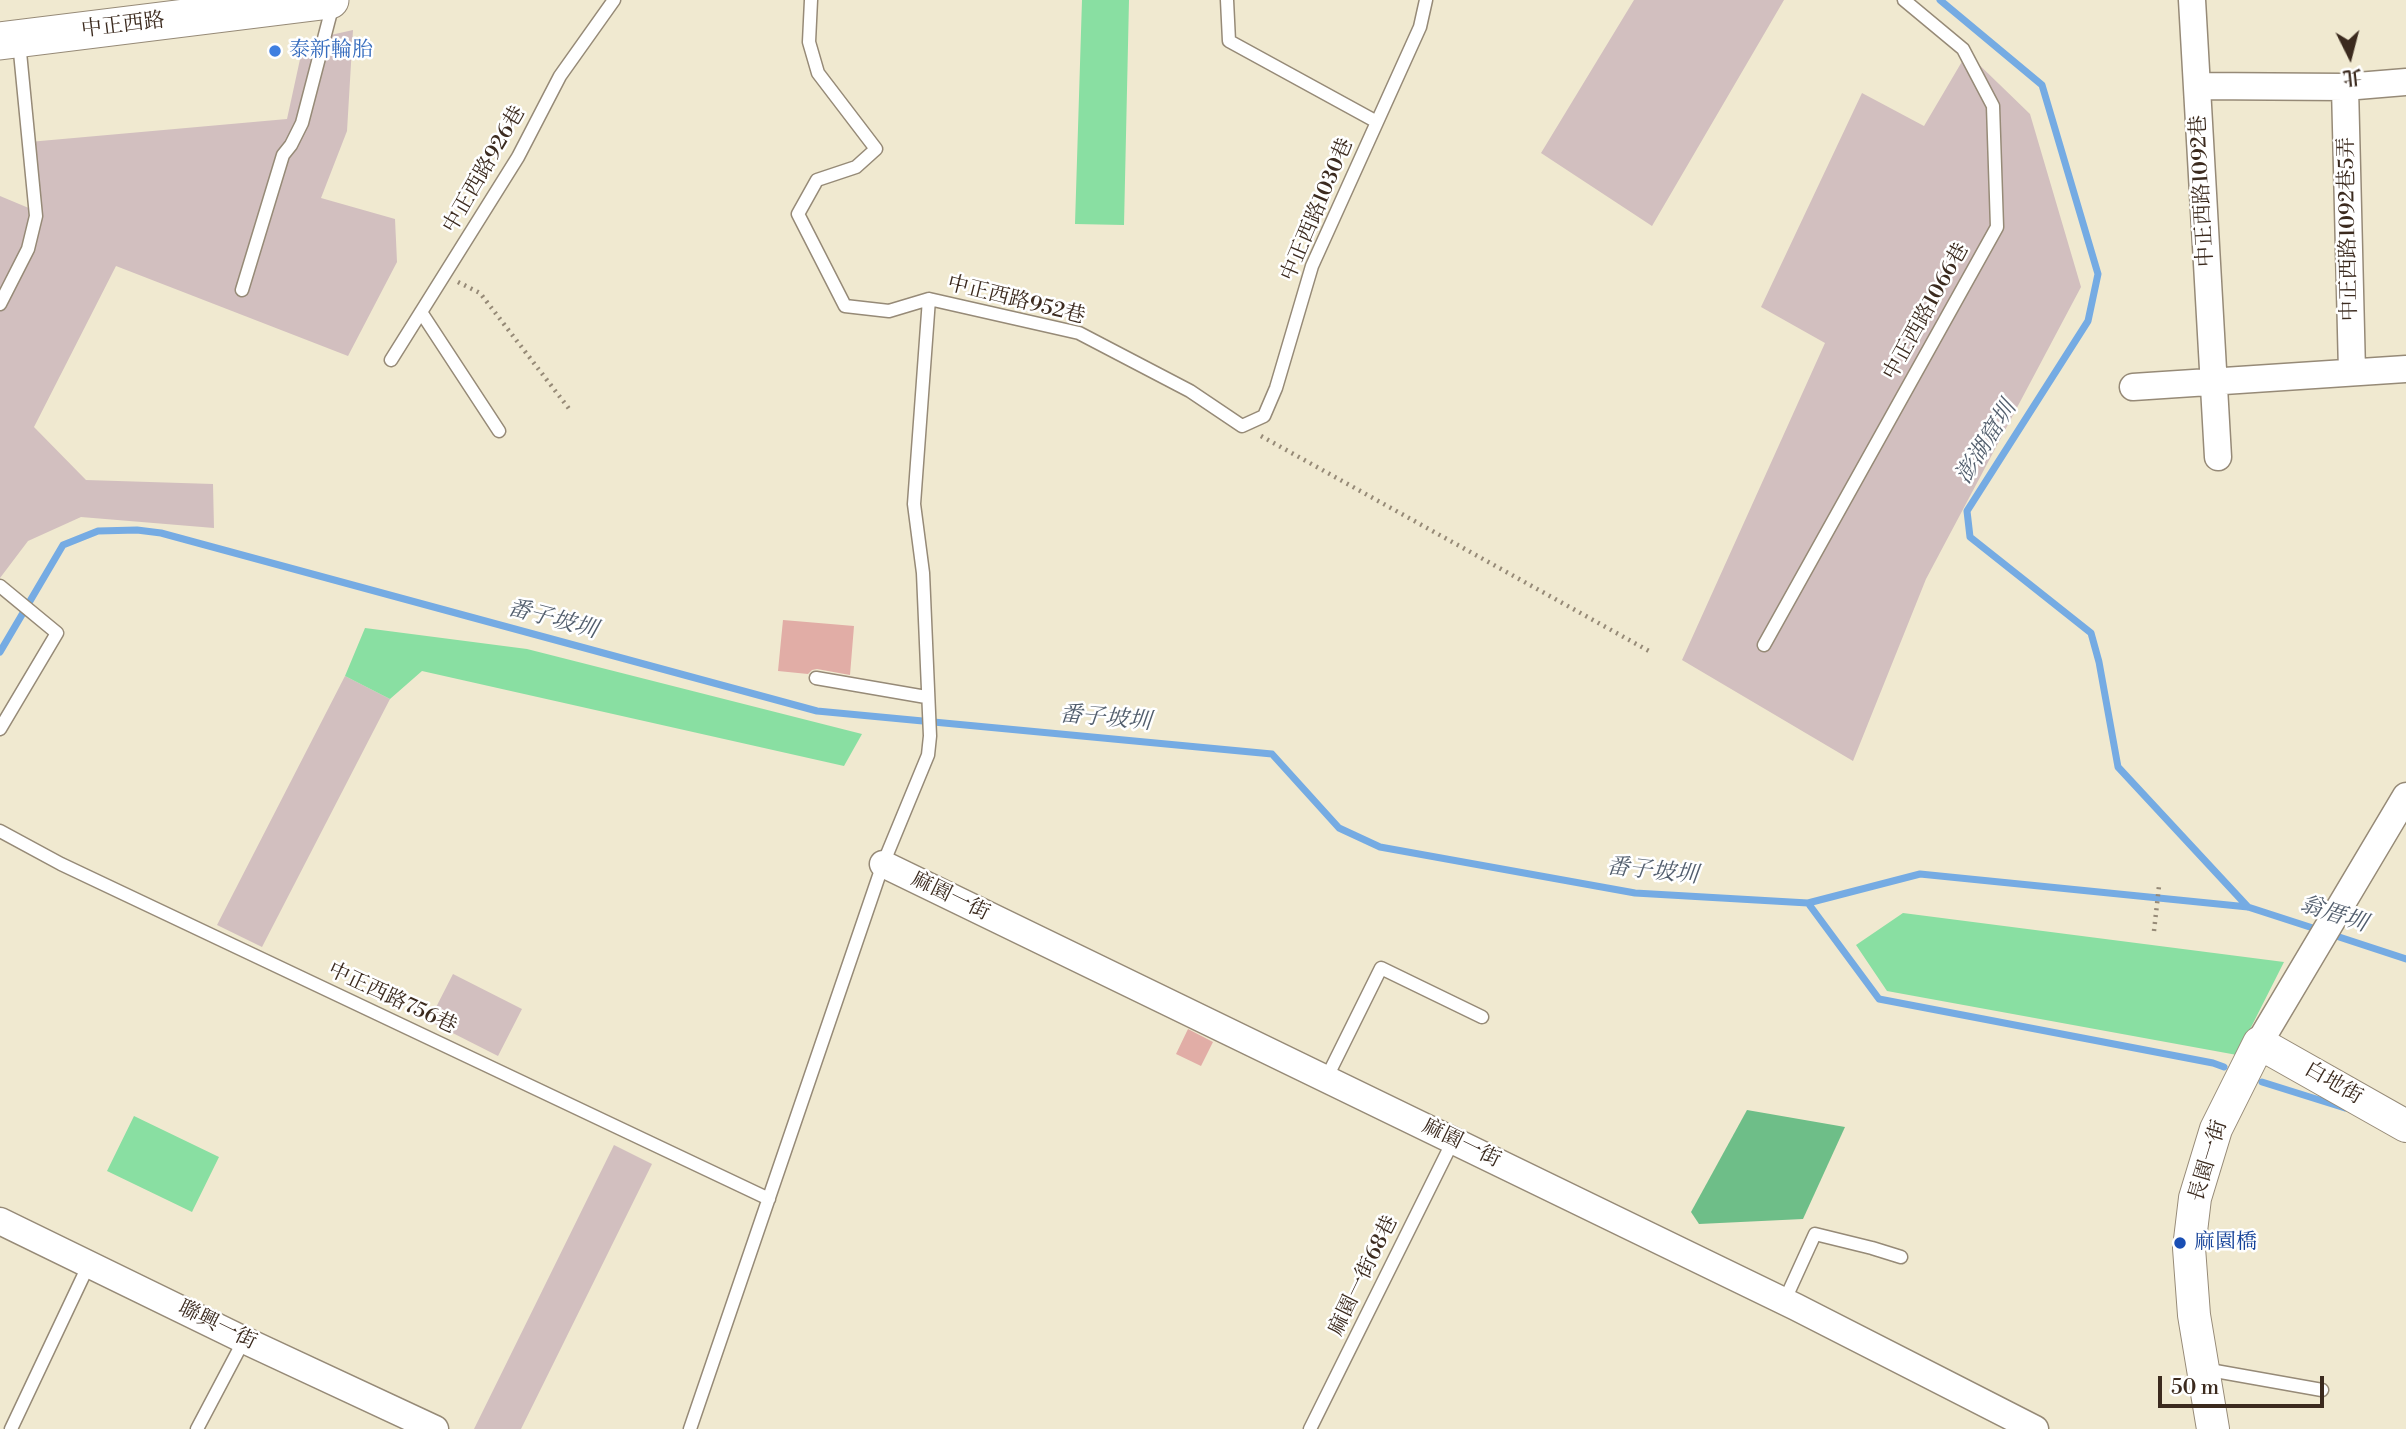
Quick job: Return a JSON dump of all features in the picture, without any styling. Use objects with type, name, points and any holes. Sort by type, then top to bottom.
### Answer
[{"type":"main road","name":"中正西路","points":[[9,40],[332,0]]},
{"type":"street","name":"中正西路1092巷","points":[[2192,0],[2218,457]]},
{"type":"street","points":[[2197,86],[2345,87],[2406,82]]},
{"type":"street","name":"中正西路1092巷5弄","points":[[2345,87],[2353,372]]},
{"type":"street","points":[[2133,387],[2406,369]]},
{"type":"street","name":"長園一街","points":[[2213,1429],[2194,1315],[2189,1248],[2195,1198],[2216,1129],[2259,1043],[2406,796]]},
{"type":"street","name":"麻園一街","points":[[883,864],[1784,1302],[2035,1429]]},
{"type":"street","name":"白地街","points":[[2259,1043],[2406,1126]]},
{"type":"street","name":"聯興一街","points":[[0,1221],[244,1340],[435,1429]]},
{"type":"lane","points":[[242,290],[283,155],[302,122],[332,0]]},
{"type":"lane","name":"中正西路926巷","points":[[391,360],[518,157],[560,76],[614,0]]},
{"type":"lane","name":"中正西路952巷","points":[[811,0],[810,42],[818,73],[876,149],[856,167],[817,180],[798,214],[845,306],[889,311],[929,299],[1079,333],[1190,391],[1242,426]]},
{"type":"lane","points":[[1227,0],[1229,41],[1377,122]]},
{"type":"lane","name":"中正西路1030巷","points":[[1242,426],[1264,416],[1268,407],[1312,266],[1420,27],[1426,0]]},
{"type":"lane","name":"中正西路1066巷","points":[[1764,645],[1997,226],[1993,106],[1963,49],[1904,0]]},
{"type":"lane","points":[[0,304],[28,248],[36,216],[9,40]]},
{"type":"lane","points":[[690,1429],[883,864],[928,755],[930,736],[926,697],[923,573],[914,504],[929,299]]},
{"type":"lane","points":[[421,313],[499,431]]},
{"type":"lane","points":[[0,729],[57,633],[3,588]]},
{"type":"lane","points":[[816,678],[926,697]]},
{"type":"lane","name":"中正西路756巷","points":[[0,831],[61,864],[769,1199]]},
{"type":"lane","points":[[1326,1079],[1381,968],[1482,1017]]},
{"type":"lane","name":"麻園一街68巷","points":[[1310,1429],[1453,1141]]},
{"type":"lane","points":[[1784,1302],[1815,1234],[1901,1258]]},
{"type":"lane","points":[[11,1429],[89,1264]]},
{"type":"lane","points":[[197,1429],[244,1340]]},
{"type":"lane","points":[[2204,1369],[2322,1390]]},
{"type":"path","points":[[444,275],[480,293],[570,410]]},
{"type":"path","points":[[1242,426],[1649,651]]},
{"type":"path","points":[[2154,931],[2159,886]]},
{"type":"shaded area","points":[[1634,0],[1784,0],[1652,226],[1541,153]]},
{"type":"shaded area","points":[[353,30],[347,131],[321,198],[395,219],[397,262],[348,356],[116,266],[34,427],[86,480],[213,484],[214,528],[81,517],[28,541],[0,578],[0,196],[43,214],[29,142],[287,119],[304,41]]},
{"type":"shaded area","points":[[1967,53],[2030,114],[2081,287],[1926,579],[1853,761],[1682,660],[1825,343],[1761,307],[1862,93],[1924,126]]},
{"type":"shaded area","points":[[345,676],[390,699],[262,947],[217,925]]},
{"type":"shaded area","points":[[453,974],[522,1009],[498,1056],[429,1021]]},
{"type":"shaded area","points":[[614,1145],[652,1164],[521,1429],[474,1429]]},
{"type":"green space","points":[[1082,0],[1129,0],[1124,225],[1075,224]]},
{"type":"green space","points":[[365,628],[527,649],[862,734],[844,766],[422,671],[390,699],[345,676]]},
{"type":"green space","points":[[1903,913],[2284,962],[2237,1055],[1887,991],[1856,945]]},
{"type":"green space","points":[[1747,1110],[1845,1127],[1803,1219],[1699,1224],[1691,1212]]},
{"type":"green space","points":[[134,1116],[219,1157],[192,1212],[107,1171]]},
{"type":"building","points":[[783,620],[854,626],[850,675],[817,669],[808,674],[778,671]]},
{"type":"building","points":[[1188,1029],[1213,1042],[1201,1066],[1176,1054]]},
{"type":"waterway","name":"澎湖窟圳","points":[[1940,0],[2042,85],[2098,274],[2088,321],[1967,511],[1970,537],[2091,633],[2099,662],[2118,767],[2248,907]]},
{"type":"waterway","name":"番子坡圳","points":[[0,652],[63,545],[98,531],[137,530],[161,533],[817,711],[1272,754],[1339,828],[1380,847],[1635,893],[1808,903],[1920,874],[2248,907],[2319,930]]},
{"type":"waterway","points":[[1808,903],[1879,999],[2224,1067]]},
{"type":"waterway","name":"翁厝圳","points":[[2330,934],[2406,959]]},
{"type":"waterway","points":[[2262,1082],[2345,1108]]},
{"type":"place","name":"泰新輪胎","points":[[275,51]]},
{"type":"place","name":"麻園橋","points":[[2180,1243]]}]
